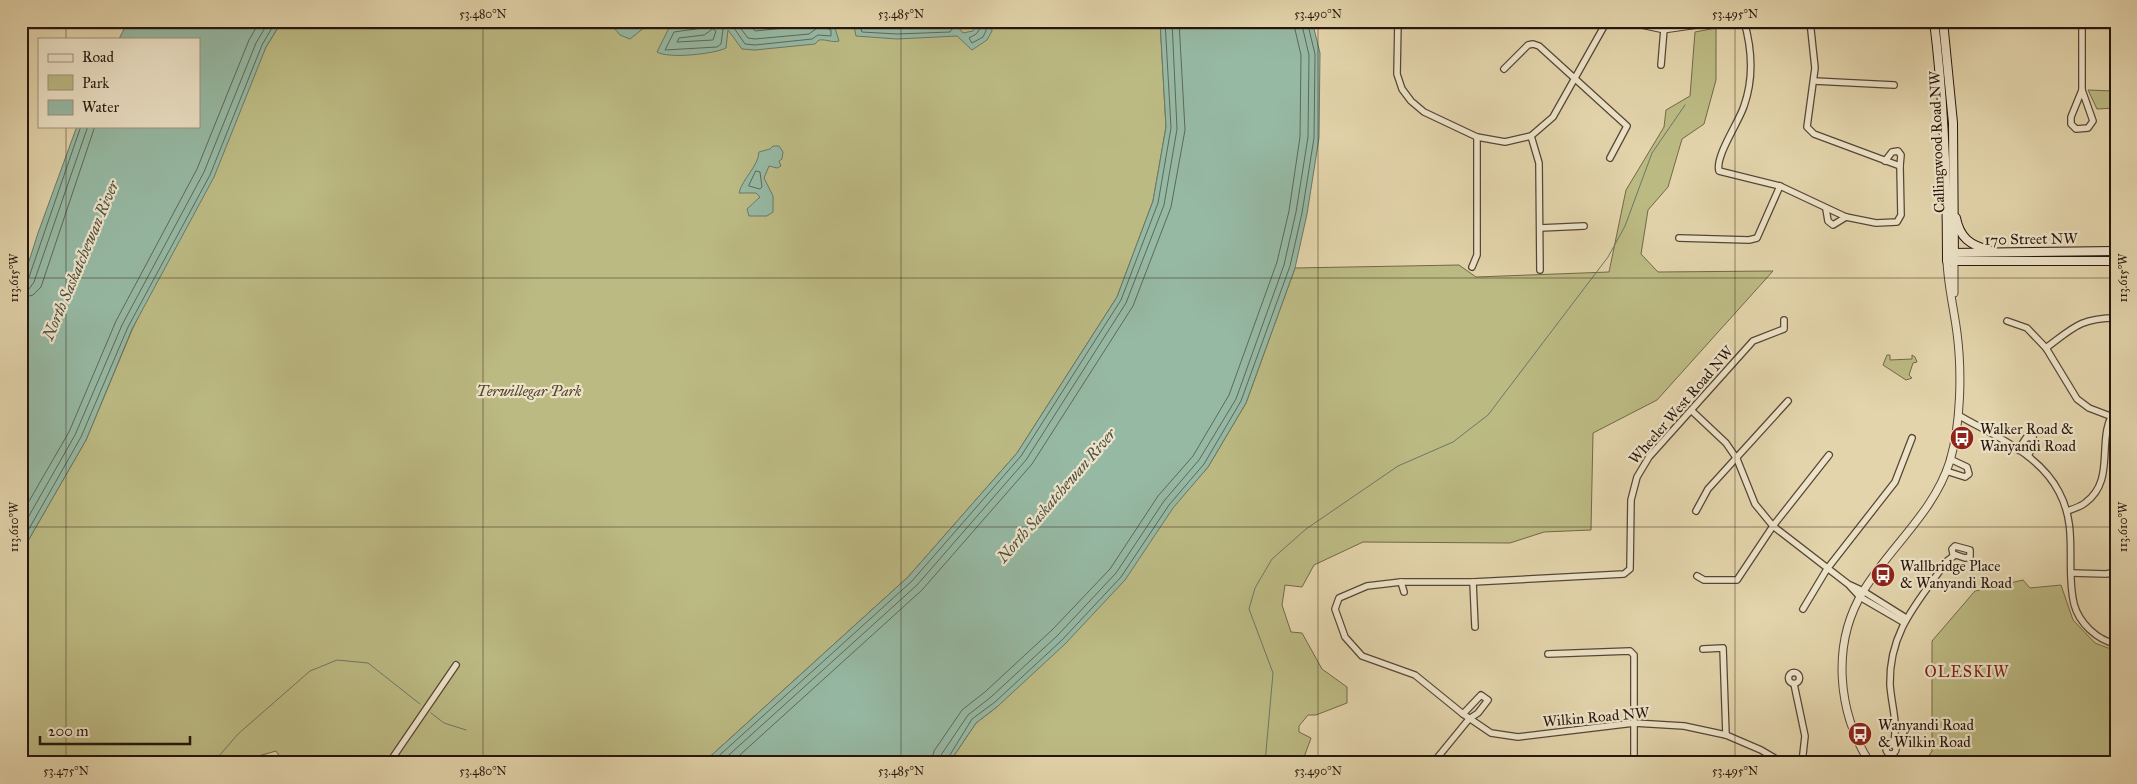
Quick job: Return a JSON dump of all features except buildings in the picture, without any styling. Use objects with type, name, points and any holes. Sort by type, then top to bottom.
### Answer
[{"type":"main road","name":"Callingwood Road NW","points":[[1934,21],[1941,75],[1950,257]]},
{"type":"main road","name":"Callingwood Road NW","points":[[1943,21],[1953,123],[1954,203],[1950,257]]},
{"type":"main road","points":[[1954,203],[1956,220],[1965,240],[1976,247],[1994,251]]},
{"type":"main road","name":"170 Street NW","points":[[1950,257],[1994,251],[2116,252]]},
{"type":"main road","name":"170 Street NW","points":[[1950,257],[2116,261]]},
{"type":"street","points":[[1398,21],[1397,70],[1405,94],[1424,112],[1477,136],[1505,142],[1531,136],[1545,126],[1553,117],[1607,21]]},
{"type":"street","points":[[1626,21],[1664,29],[1720,21]]},
{"type":"street","points":[[1744,21],[1751,56],[1748,92],[1744,108],[1718,161],[1718,168],[1723,174],[1780,186],[1846,217],[1876,223],[1897,222],[1900,215],[1901,155],[1898,151],[1892,152],[1885,161]]},
{"type":"street","points":[[1810,21],[1814,42],[1814,81],[1806,124],[1808,130],[1900,166]]},
{"type":"street","points":[[2082,21],[2082,90],[2093,121],[2088,128],[2076,128],[2071,124],[2071,117],[2082,90]]},
{"type":"street","points":[[1661,65],[1664,29]]},
{"type":"street","points":[[1504,69],[1528,45],[1534,44],[1575,78],[1627,126],[1610,158]]},
{"type":"street","points":[[1814,81],[1894,85]]},
{"type":"street","points":[[1472,266],[1477,255],[1477,136]]},
{"type":"street","points":[[1531,136],[1539,164],[1540,270]]},
{"type":"street","points":[[1679,238],[1755,239],[1759,235],[1780,186]]},
{"type":"street","points":[[1826,209],[1828,221],[1833,225],[1846,217]]},
{"type":"street","points":[[1540,228],[1584,226]]},
{"type":"street","points":[[1870,763],[1850,722],[1843,688],[1842,671],[1846,635],[1862,594],[1919,520],[1934,496],[1950,459],[1958,415],[1957,331],[1948,283],[1950,257]]},
{"type":"street","points":[[2046,348],[2078,324],[2095,318],[2116,318]]},
{"type":"street","name":"Wheeler West Road NW","points":[[1339,598],[1367,586],[1401,582],[1473,582],[1624,574],[1630,569],[1631,500],[1637,477],[1649,458],[1752,342],[1784,329],[1784,320]]},
{"type":"street","points":[[2007,320],[2027,328],[2046,348],[2077,399],[2089,408],[2110,416]]},
{"type":"street","points":[[1696,511],[1708,489],[1788,401]]},
{"type":"street","points":[[2067,511],[2086,503],[2101,484],[2105,471],[2106,426],[2110,416],[2116,409]]},
{"type":"street","points":[[1692,411],[1726,443],[1736,459],[1755,504],[1773,526],[1827,569],[1862,594],[1904,620]]},
{"type":"street","points":[[1958,415],[2028,456],[2048,474],[2060,493],[2067,511],[2072,545],[2074,605],[2088,628],[2104,641],[2116,644]]},
{"type":"street","points":[[2018,450],[2026,438],[2033,437],[2034,444],[2028,456]]},
{"type":"street","points":[[1803,609],[1827,569],[1895,482],[1912,438]]},
{"type":"street","points":[[1697,576],[1704,580],[1737,580],[1773,526],[1830,455]]},
{"type":"street","points":[[1946,471],[1966,478],[1969,474],[1967,467],[1950,459]]},
{"type":"street","points":[[1893,745],[1895,722],[1890,693],[1890,665],[1895,642],[1904,620],[1947,561],[1955,555]]},
{"type":"street","points":[[2072,573],[2106,574],[2116,572]]},
{"type":"street","points":[[1401,582],[1404,592]]},
{"type":"street","points":[[1473,582],[1475,628]]},
{"type":"street","name":"Wilkin Road NW","points":[[1339,598],[1334,609],[1345,637],[1362,656],[1415,675],[1463,714],[1491,733],[1518,737],[1634,723],[1684,726],[1726,736],[1761,750],[1783,763]]},
{"type":"street","points":[[1703,649],[1723,648],[1726,736]]},
{"type":"street","points":[[1548,654],[1630,651],[1634,655],[1634,763]]},
{"type":"street","points":[[389,763],[456,665]]},
{"type":"street","points":[[1794,684],[1805,736],[1802,763]]},
{"type":"street","points":[[1433,763],[1469,718],[1478,713],[1488,700],[1481,695],[1477,696],[1463,714]]},
{"type":"green space","name":"Terwillegar Park","points":[[282,21],[1160,21],[1166,127],[1153,201],[1117,297],[1017,453],[908,577],[703,763],[284,763],[276,751],[255,757],[250,763],[21,763],[21,553],[86,440],[132,330],[266,47]]},
{"type":"green space","points":[[1716,28],[1716,80],[1704,124],[1682,139],[1668,187],[1648,210],[1641,254],[1658,272],[1773,271],[1657,400],[1593,433],[1591,530],[1544,532],[1510,543],[1363,542],[1314,565],[1302,587],[1285,585],[1282,605],[1291,632],[1302,633],[1322,669],[1347,687],[1347,703],[1316,715],[1308,715],[1299,726],[1299,732],[1311,738],[1303,760],[1304,763],[949,763],[976,723],[998,706],[1208,467],[1246,403],[1295,268],[1459,265],[1476,277],[1609,272],[1626,190],[1664,127],[1666,110],[1690,96],[1695,32]]},
{"type":"green space","points":[[2088,90],[2113,91],[2116,93],[2116,108],[2097,109]]},
{"type":"green space","points":[[1887,355],[1890,355],[1890,360],[1912,359],[1912,355],[1915,357],[1917,362],[1913,363],[1909,375],[1912,378],[1906,380],[1883,365]]},
{"type":"green space","points":[[2023,580],[2030,588],[2061,585],[2073,620],[2095,643],[2116,651],[2116,763],[1924,763],[1932,751],[1932,641],[1975,591]]},
{"type":"water","name":"North Saskatchewan River","points":[[128,21],[282,21],[266,47],[214,177],[132,329],[86,440],[21,553],[21,286],[76,128],[200,128],[200,38],[120,38]]},
{"type":"water","points":[[622,21],[650,21],[650,23],[630,39],[620,35],[614,28]]},
{"type":"water","points":[[723,21],[825,21],[834,25],[839,41],[819,40],[815,44],[755,50],[742,49],[728,30],[726,48],[720,50],[702,54],[681,55],[657,52],[669,28]]},
{"type":"water","points":[[853,21],[953,21],[963,33],[973,31],[979,21],[990,21],[992,31],[987,40],[972,50],[957,36],[897,39],[856,36]]},
{"type":"water","name":"North Saskatchewan River","points":[[1160,21],[1312,21],[1320,53],[1319,138],[1307,214],[1295,268],[1246,403],[1208,467],[1173,508],[1125,580],[1065,644],[998,706],[976,723],[949,763],[703,763],[908,577],[1017,453],[1117,297],[1153,201],[1166,127]]},
{"type":"water","points":[[773,146],[779,146],[783,152],[782,159],[779,161],[781,166],[777,168],[769,166],[764,178],[773,196],[773,212],[767,216],[749,216],[747,209],[760,197],[756,193],[739,193],[756,163],[759,152],[770,149]]},
{"type":"waterway","points":[[1265,763],[1273,673],[1249,609],[1255,588],[1272,559],[1306,529],[1398,466],[1453,442],[1488,415],[1608,257],[1625,226],[1652,153],[1685,105]]},
{"type":"waterway","points":[[213,763],[238,734],[310,671],[337,660],[368,663],[420,704]]},
{"type":"waterway","points":[[431,713],[444,723],[466,730]]},
{"type":"place","name":"Walker Road & Wanyandi Road","points":[[1962,438]]},
{"type":"place","name":"Wallbridge Place & Wanyandi Road","points":[[1883,575]]},
{"type":"place","name":"Wanyandi Road & Wilkin Road","points":[[1860,734]]},
{"type":"district","name":"OLESKIW","points":[[1967,671]]}]
